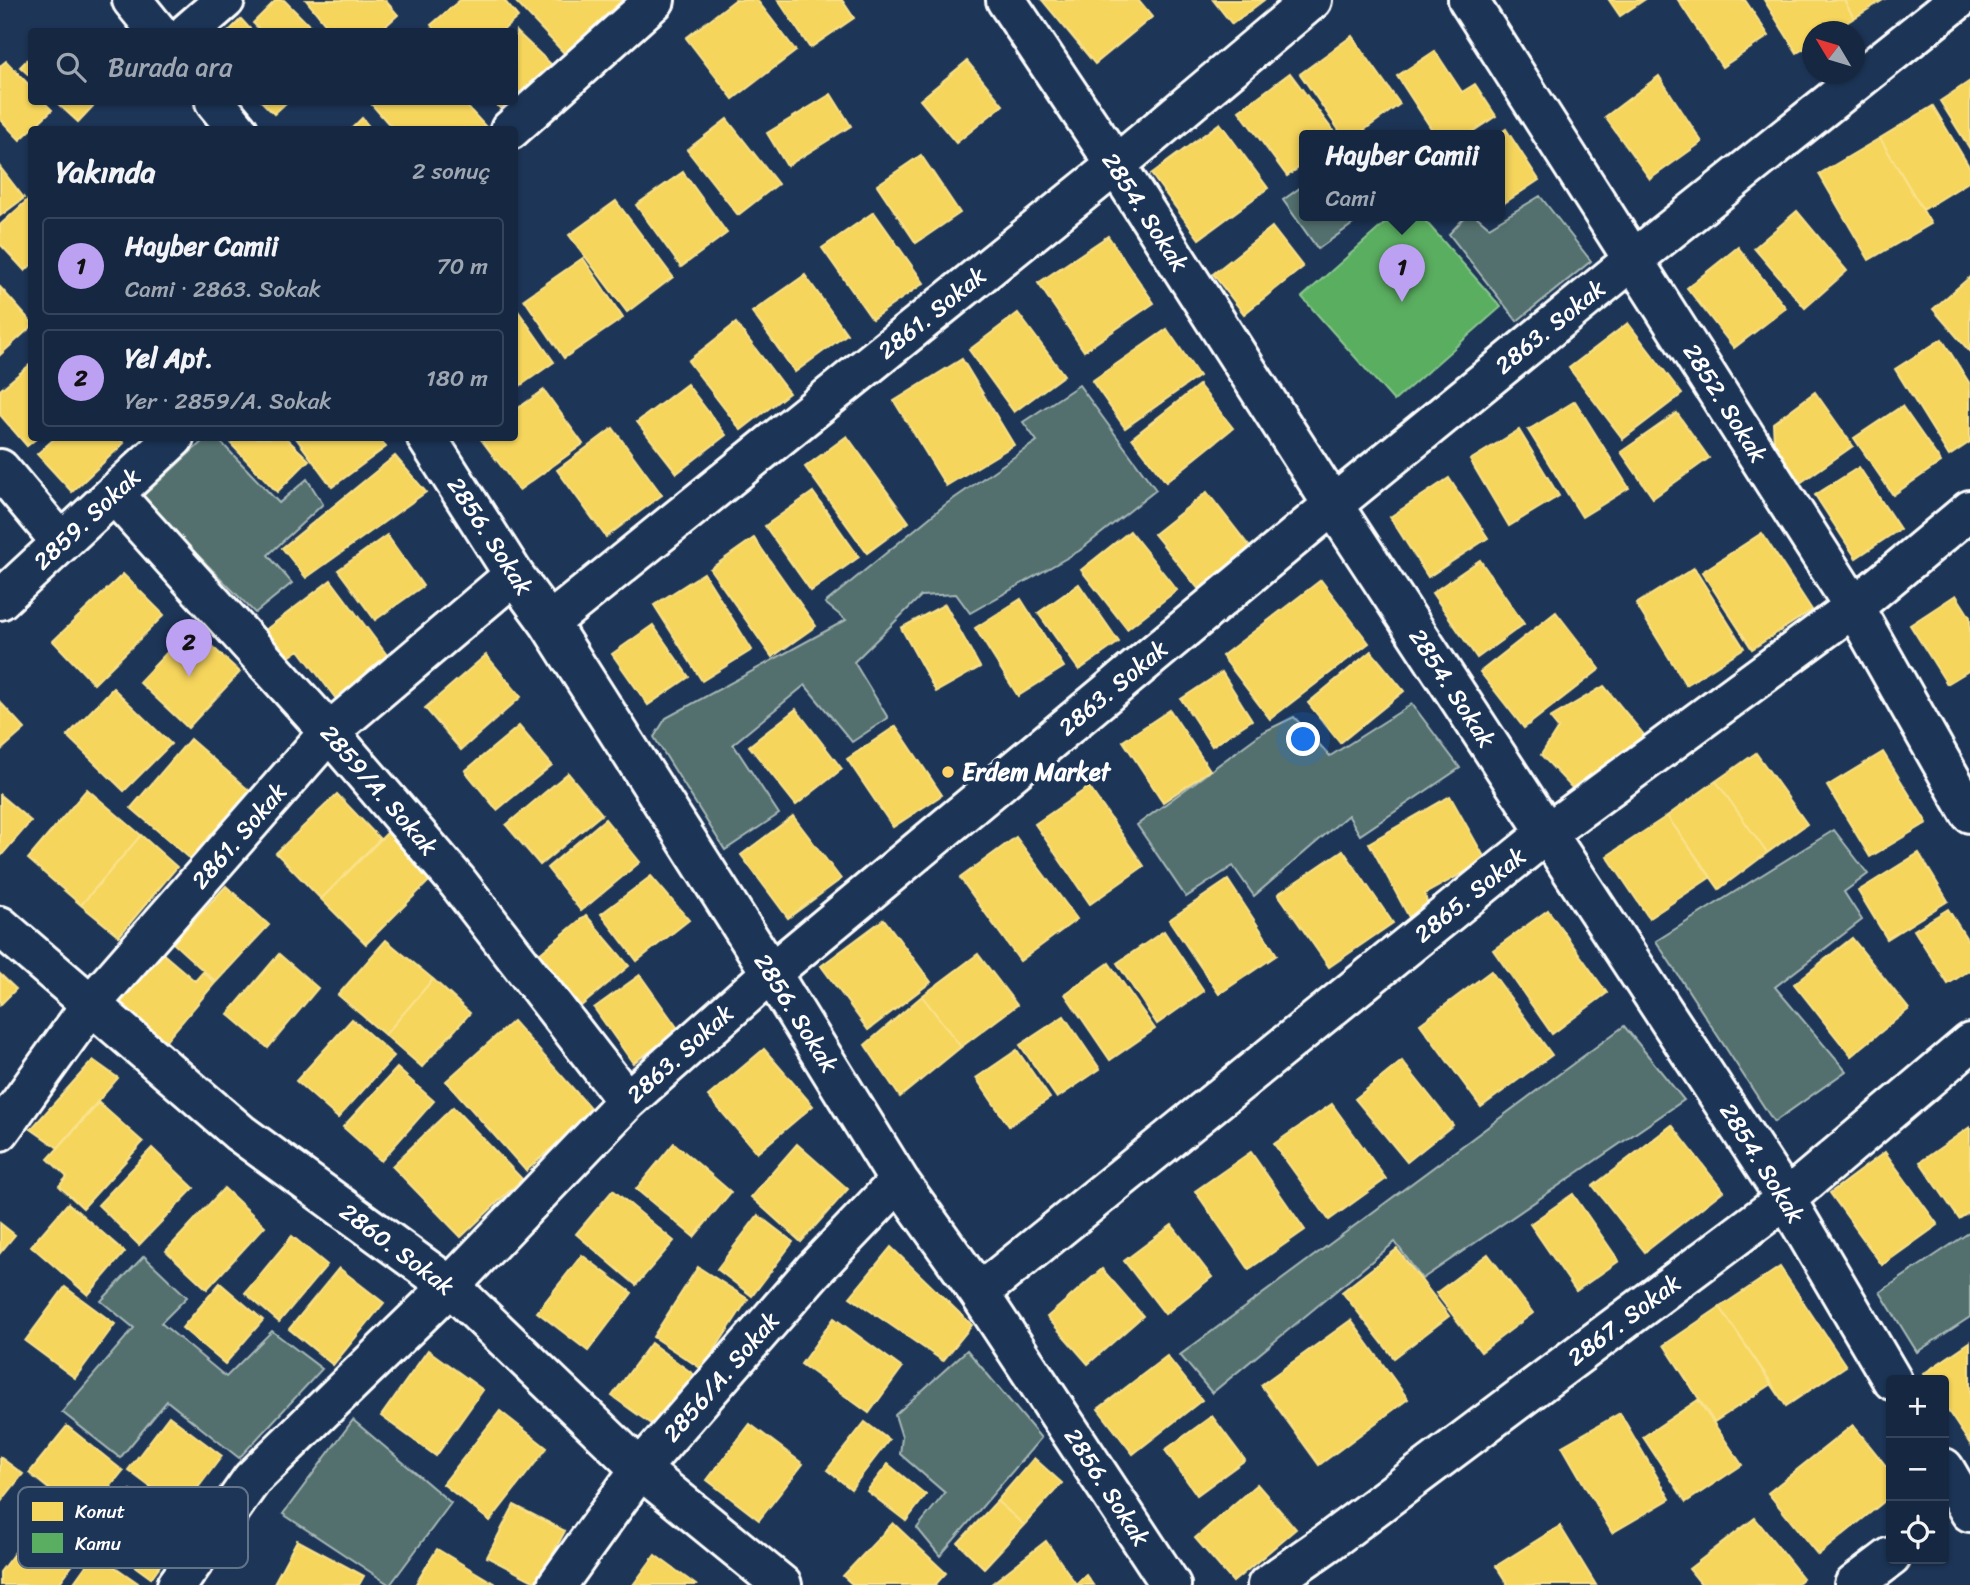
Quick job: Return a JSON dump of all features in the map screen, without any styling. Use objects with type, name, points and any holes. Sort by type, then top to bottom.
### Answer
[{"type":"street","points":[[132,0],[155,28]]},
{"type":"street","points":[[193,28],[225,0]]},
{"type":"street","points":[[514,126],[655,0]]},
{"type":"street","name":"2854. Sokak","points":[[1006,0],[1116,165],[1333,505],[1786,1199],[1889,1375]]},
{"type":"street","name":"2861. Sokak","points":[[549,623],[1116,165],[1312,0]]},
{"type":"street","name":"2852. Sokak","points":[[1468,0],[1854,607],[1970,813]]},
{"type":"street","name":"2863. Sokak","points":[[246,1487],[450,1286],[627,1101],[771,973],[1634,258],[1958,0]]},
{"type":"street","points":[[217,105],[235,126]]},
{"type":"street","name":"2859. Sokak","points":[[0,600],[171,441]]},
{"type":"street","name":"2856. Sokak","points":[[429,441],[514,575],[549,623],[899,1181],[979,1293],[1171,1585]]},
{"type":"street","points":[[0,468],[61,542]]},
{"type":"street","name":"2859/A. Sokak","points":[[114,494],[329,732],[456,880],[627,1101]]},
{"type":"street","name":"2865. Sokak","points":[[979,1293],[1547,833],[1854,607],[1970,509]]},
{"type":"street","name":"2861. Sokak","points":[[0,1130],[92,1003],[329,732],[514,575]]},
{"type":"street","name":"2860. Sokak","points":[[0,926],[240,1133],[450,1286],[640,1469],[782,1585]]},
{"type":"street","name":"2867. Sokak","points":[[1267,1585],[1327,1543],[1786,1199],[1970,1042]]},
{"type":"street","name":"2856/A. Sokak","points":[[557,1585],[640,1469],[813,1271],[899,1181]]},
{"type":"street","points":[[1949,1479],[1962,1508]]},
{"type":"street","points":[[1854,1585],[1886,1561]]},
{"type":"street","name":"2863. Sokak","points":[[177,1585],[189,1568]]},
{"type":"green space","points":[[1299,189],[1299,221],[1357,221],[1318,249],[1283,200]]},
{"type":"green space","points":[[1540,196],[1591,261],[1517,321],[1449,234],[1461,221],[1482,221],[1489,227],[1499,221],[1505,221],[1505,217]]},
{"type":"green space","points":[[1079,385],[1156,490],[1079,551],[970,613],[956,594],[921,596],[854,662],[888,718],[852,742],[805,685],[733,744],[779,814],[725,850],[654,737],[666,718],[846,620],[825,603],[946,504],[1037,441],[1023,422]]},
{"type":"green space","points":[[203,441],[220,441],[279,503],[307,479],[323,504],[268,555],[292,583],[255,613],[141,498]]},
{"type":"green space","points":[[1412,704],[1460,768],[1360,835],[1348,815],[1254,896],[1233,866],[1186,897],[1137,825],[1263,732],[1294,717],[1330,756]]},
{"type":"green space","points":[[1834,830],[1868,874],[1844,892],[1862,920],[1775,987],[1846,1071],[1774,1122],[1656,941]]},
{"type":"green space","points":[[1624,1026],[1684,1100],[1422,1279],[1395,1242],[1212,1393],[1180,1355]]},
{"type":"green space","points":[[1970,1232],[1970,1317],[1917,1352],[1880,1292]]},
{"type":"green space","points":[[144,1256],[187,1297],[161,1323],[226,1377],[272,1331],[322,1369],[239,1458],[167,1401],[120,1458],[62,1412],[134,1328],[101,1301]]},
{"type":"green space","points":[[967,1350],[1041,1438],[940,1556],[917,1528],[945,1493],[900,1454],[902,1437],[895,1415]]},
{"type":"green space","points":[[353,1420],[451,1503],[390,1585],[283,1514]]},
{"type":"building: Konut","points":[[276,0],[284,0],[312,28],[258,28],[253,23]]},
{"type":"building: Konut","points":[[306,0],[385,0],[398,15],[383,28],[329,28]]},
{"type":"building: Konut","points":[[460,0],[504,0],[518,17],[506,28],[433,28],[431,25]]},
{"type":"building: Konut","points":[[514,0],[622,0],[565,54]]},
{"type":"building: Konut","points":[[735,0],[757,0],[796,51],[733,99],[686,38]]},
{"type":"building: Konut","points":[[778,0],[842,0],[854,18],[810,48]]},
{"type":"building: Konut","points":[[1042,0],[1138,0],[1152,17],[1095,64]]},
{"type":"building: Konut","points":[[1213,0],[1264,0],[1232,24]]},
{"type":"building: Konut","points":[[1609,0],[1644,0],[1620,16]]},
{"type":"building: Konut","points":[[1678,0],[1745,0],[1769,36],[1722,67]]},
{"type":"building: Konut","points":[[1764,0],[1844,0],[1854,18],[1849,21],[1802,21],[1802,50],[1797,53]]},
{"type":"building: Konut","points":[[1844,0],[1883,0],[1854,18]]},
{"type":"building: Konut","points":[[241,19],[249,28],[232,28]]},
{"type":"building: Konut","points":[[518,33],[554,67],[518,105]]},
{"type":"building: Konut","points":[[1352,36],[1400,104],[1364,130],[1339,130],[1300,74]]},
{"type":"building: Konut","points":[[1435,51],[1462,92],[1475,84],[1496,116],[1475,130],[1432,130],[1397,76]]},
{"type":"building: Konut","points":[[28,59],[28,74],[20,67]]},
{"type":"building: Konut","points":[[6,61],[28,84],[28,105],[47,105],[52,110],[35,126],[28,126],[28,132],[20,140],[0,119],[0,66]]},
{"type":"building: Konut","points":[[967,61],[1003,105],[956,143],[920,100]]},
{"type":"building: Konut","points":[[1290,73],[1333,130],[1299,130],[1299,168],[1287,176],[1239,111]]},
{"type":"building: Konut","points":[[1659,76],[1702,142],[1650,179],[1605,117]]},
{"type":"building: Konut","points":[[1970,81],[1970,149],[1940,101]]},
{"type":"building: Konut","points":[[831,94],[851,126],[787,166],[767,133]]},
{"type":"building: Konut","points":[[59,105],[94,105],[78,122]]},
{"type":"building: Konut","points":[[265,105],[284,105],[274,114]]},
{"type":"building: Konut","points":[[372,105],[466,105],[485,126],[390,126]]},
{"type":"building: Konut","points":[[496,105],[518,105],[508,115]]},
{"type":"building: Konut","points":[[1933,106],[1970,168],[1970,181],[1923,210],[1880,138]]},
{"type":"building: Konut","points":[[362,118],[369,126],[354,126]]},
{"type":"building: Konut","points":[[727,119],[778,184],[738,215],[687,150]]},
{"type":"building: Konut","points":[[1220,123],[1268,188],[1199,239],[1151,174]]},
{"type":"building: Konut","points":[[1506,129],[1539,180],[1505,203],[1505,130]]},
{"type":"building: Konut","points":[[1880,138],[1931,224],[1869,260],[1819,174]]},
{"type":"building: Konut","points":[[921,155],[960,213],[916,243],[877,185]]},
{"type":"building: Konut","points":[[0,167],[24,198],[0,216]]},
{"type":"building: Konut","points":[[683,172],[727,233],[681,267],[636,205]]},
{"type":"building: Konut","points":[[28,200],[28,268],[25,271],[0,244],[0,225]]},
{"type":"building: Konut","points":[[616,201],[673,277],[627,312],[569,235]]},
{"type":"building: Konut","points":[[1797,211],[1847,271],[1805,308],[1754,248]]},
{"type":"building: Konut","points":[[874,212],[924,283],[872,319],[822,248]]},
{"type":"building: Konut","points":[[1272,227],[1303,267],[1244,314],[1213,274]]},
{"type":"building: Konut","points":[[1108,236],[1154,303],[1084,351],[1038,283]]},
{"type":"building: Konut","points":[[1738,247],[1786,308],[1734,348],[1687,288]]},
{"type":"building: Konut","points":[[583,258],[623,318],[564,358],[524,299]]},
{"type":"building: Konut","points":[[805,275],[847,334],[795,372],[752,312]]},
{"type":"building: Konut","points":[[1970,277],[1970,352],[1933,309]]},
{"type":"building: Konut","points":[[0,287],[28,318],[28,330],[0,355]]},
{"type":"building: Konut","points":[[518,311],[554,362],[518,387]]},
{"type":"building: Konut","points":[[1018,313],[1064,375],[1014,412],[969,350]]},
{"type":"building: Konut","points":[[736,323],[789,393],[741,430],[688,361]]},
{"type":"building: Konut","points":[[1628,323],[1682,394],[1623,439],[1569,368]]},
{"type":"building: Konut","points":[[1167,329],[1199,376],[1125,428],[1092,381]]},
{"type":"building: Konut","points":[[1942,339],[1970,384],[1970,442],[1949,456],[1895,369]]},
{"type":"building: Konut","points":[[962,359],[1014,445],[946,486],[894,401]]},
{"type":"building: Konut","points":[[28,366],[28,441],[33,441],[27,446],[0,415],[0,390]]},
{"type":"building: Konut","points":[[687,384],[726,435],[677,473],[637,422]]},
{"type":"building: Konut","points":[[1199,385],[1233,428],[1166,482],[1132,438]]},
{"type":"building: Konut","points":[[544,390],[583,444],[519,490],[482,441],[518,441],[518,408]]},
{"type":"building: Konut","points":[[1815,392],[1853,446],[1800,483],[1774,445],[1773,423]]},
{"type":"building: Konut","points":[[1575,401],[1629,488],[1582,517],[1528,430]]},
{"type":"building: Konut","points":[[1902,406],[1941,462],[1893,495],[1854,438]]},
{"type":"building: Konut","points":[[1677,413],[1709,458],[1653,498],[1621,452]]},
{"type":"building: Konut","points":[[613,428],[662,495],[606,537],[557,470]]},
{"type":"building: Konut","points":[[1519,430],[1559,496],[1509,526],[1470,460]]},
{"type":"building: Konut","points":[[847,436],[909,522],[867,553],[805,467]]},
{"type":"building: Konut","points":[[52,441],[124,443],[72,492],[37,454]]},
{"type":"building: Konut","points":[[234,441],[289,441],[309,460],[277,492],[231,444]]},
{"type":"building: Konut","points":[[298,441],[381,441],[386,447],[332,487]]},
{"type":"building: Konut","points":[[395,456],[426,492],[306,578],[282,548]]},
{"type":"building: Konut","points":[[1859,467],[1900,529],[1856,558],[1815,495]]},
{"type":"building: Konut","points":[[1449,478],[1488,538],[1428,577],[1390,517]]},
{"type":"building: Konut","points":[[813,492],[859,557],[811,591],[765,526]]},
{"type":"building: Konut","points":[[1207,492],[1253,551],[1201,592],[1154,534]]},
{"type":"building: Konut","points":[[1130,531],[1177,590],[1127,629],[1081,570]]},
{"type":"building: Konut","points":[[1762,533],[1812,610],[1752,649],[1702,572]]},
{"type":"building: Konut","points":[[387,535],[423,586],[375,620],[338,570]]},
{"type":"building: Konut","points":[[754,538],[816,626],[772,657],[710,569]]},
{"type":"building: Konut","points":[[1480,560],[1524,624],[1477,658],[1432,593]]},
{"type":"building: Konut","points":[[1694,568],[1744,648],[1686,685],[1636,604]]},
{"type":"building: Konut","points":[[704,573],[752,650],[702,681],[654,605]]},
{"type":"building: Konut","points":[[123,574],[164,615],[94,684],[53,641]]},
{"type":"building: Konut","points":[[331,580],[396,667],[343,708],[299,650],[286,659],[264,631]]},
{"type":"building: Konut","points":[[1321,580],[1369,643],[1270,719],[1222,656]]},
{"type":"building: Konut","points":[[1079,584],[1119,642],[1079,670],[1038,613]]},
{"type":"building: Konut","points":[[1956,595],[1970,617],[1970,670],[1947,684],[1910,625]]},
{"type":"building: Konut","points":[[1021,599],[1064,667],[1018,696],[975,628]]},
{"type":"building: Konut","points":[[945,604],[980,667],[936,692],[901,628]]},
{"type":"building: Konut","points":[[1556,612],[1600,669],[1524,728],[1480,672]]},
{"type":"building: Konut","points":[[653,625],[689,677],[648,705],[612,654]]},
{"type":"building: Konut","points":[[191,627],[240,672],[188,728],[139,682]]},
{"type":"building: Konut","points":[[1371,651],[1404,691],[1340,743],[1308,703]]},
{"type":"building: Konut","points":[[486,655],[521,697],[461,750],[425,708]]},
{"type":"building: Konut","points":[[1222,672],[1252,720],[1212,746],[1181,699]]},
{"type":"building: Konut","points":[[1604,686],[1645,736],[1574,790],[1541,755],[1558,728],[1550,718]]},
{"type":"building: Konut","points":[[113,688],[171,744],[124,791],[67,736]]},
{"type":"building: Konut","points":[[0,702],[25,729],[0,751]]},
{"type":"building: Konut","points":[[796,709],[842,769],[796,805],[749,746]]},
{"type":"building: Konut","points":[[1170,710],[1210,770],[1163,802],[1123,741]]},
{"type":"building: Konut","points":[[519,726],[552,765],[497,810],[465,771]]},
{"type":"building: Konut","points":[[896,726],[942,795],[893,827],[847,759]]},
{"type":"building: Konut","points":[[190,739],[251,792],[192,860],[131,808]]},
{"type":"building: Konut","points":[[1883,752],[1927,823],[1870,857],[1827,786]]},
{"type":"building: Konut","points":[[1756,753],[1807,824],[1767,853],[1716,781]]},
{"type":"building: Konut","points":[[568,773],[602,814],[540,865],[506,825]]},
{"type":"building: Konut","points":[[1716,781],[1767,853],[1719,889],[1667,816]]},
{"type":"building: Konut","points":[[1089,787],[1144,866],[1090,904],[1035,824]]},
{"type":"building: Konut","points":[[87,789],[141,835],[81,905],[28,859]]},
{"type":"building: Konut","points":[[337,794],[380,839],[321,899],[276,853]]},
{"type":"building: Konut","points":[[0,795],[31,821],[0,857]]},
{"type":"building: Konut","points":[[1450,796],[1486,860],[1425,894],[1429,912],[1411,921],[1369,843]]},
{"type":"building: Konut","points":[[793,816],[841,879],[788,918],[741,855]]},
{"type":"building: Konut","points":[[1667,816],[1711,877],[1649,918],[1607,856]]},
{"type":"building: Konut","points":[[605,819],[640,862],[581,911],[547,868]]},
{"type":"building: Konut","points":[[388,832],[433,877],[366,944],[321,899]]},
{"type":"building: Konut","points":[[141,835],[177,867],[119,936],[81,905]]},
{"type":"building: Konut","points":[[1016,837],[1077,919],[1020,961],[960,878]]},
{"type":"building: Konut","points":[[1343,850],[1393,923],[1329,967],[1278,894]]},
{"type":"building: Konut","points":[[1919,853],[1948,901],[1887,939],[1858,891]]},
{"type":"building: Konut","points":[[651,876],[689,920],[637,961],[601,914]]},
{"type":"building: Konut","points":[[1228,880],[1277,955],[1219,994],[1169,920]]},
{"type":"building: Konut","points":[[226,886],[269,925],[216,982],[173,943]]},
{"type":"building: Konut","points":[[1948,909],[1970,944],[1970,970],[1948,984],[1914,930]]},
{"type":"building: Konut","points":[[1548,910],[1607,993],[1552,1034],[1493,950]]},
{"type":"building: Konut","points":[[586,915],[629,966],[581,1006],[538,955]]},
{"type":"building: Konut","points":[[884,919],[931,982],[868,1030],[821,966]]},
{"type":"building: Konut","points":[[1164,931],[1204,991],[1157,1024],[1117,963]]},
{"type":"building: Konut","points":[[1852,938],[1909,1009],[1851,1056],[1794,984]]},
{"type":"building: Konut","points":[[386,940],[433,979],[385,1035],[338,995]]},
{"type":"building: Konut","points":[[161,952],[195,981],[203,972],[215,983],[165,1042],[118,1001]]},
{"type":"building: Konut","points":[[279,954],[318,988],[268,1048],[228,1014]]},
{"type":"building: Konut","points":[[978,954],[1017,1005],[961,1047],[922,996]]},
{"type":"building: Konut","points":[[1109,963],[1155,1029],[1110,1060],[1065,994]]},
{"type":"building: Konut","points":[[1491,971],[1552,1055],[1481,1107],[1420,1024]]},
{"type":"building: Konut","points":[[0,974],[16,989],[0,1005]]},
{"type":"building: Konut","points":[[640,975],[679,1030],[633,1063],[594,1008]]},
{"type":"building: Konut","points":[[433,979],[470,1013],[422,1067],[385,1035]]},
{"type":"building: Konut","points":[[922,996],[961,1047],[900,1097],[865,1045]]},
{"type":"building: Konut","points":[[1064,1016],[1100,1069],[1057,1098],[1020,1045]]},
{"type":"building: Konut","points":[[352,1019],[394,1056],[338,1118],[296,1081]]},
{"type":"building: Konut","points":[[513,1021],[593,1111],[526,1171],[446,1081]]},
{"type":"building: Konut","points":[[764,1049],[813,1106],[757,1153],[708,1096]]},
{"type":"building: Konut","points":[[1017,1050],[1050,1098],[1009,1126],[976,1078]]},
{"type":"building: Konut","points":[[93,1060],[118,1078],[58,1148],[31,1129]]},
{"type":"building: Konut","points":[[1402,1061],[1453,1125],[1407,1162],[1355,1099]]},
{"type":"building: Konut","points":[[397,1068],[434,1101],[381,1161],[343,1127]]},
{"type":"building: Konut","points":[[99,1103],[143,1142],[83,1208],[59,1186],[67,1177],[48,1159]]},
{"type":"building: Konut","points":[[1332,1104],[1386,1179],[1329,1220],[1274,1144]]},
{"type":"building: Konut","points":[[453,1107],[522,1179],[461,1237],[392,1166]]},
{"type":"building: Konut","points":[[1672,1125],[1723,1191],[1645,1252],[1593,1186]]},
{"type":"building: Konut","points":[[1970,1127],[1970,1212],[1959,1219],[1920,1162]]},
{"type":"building: Konut","points":[[674,1143],[731,1192],[694,1237],[636,1189]]},
{"type":"building: Konut","points":[[797,1144],[848,1189],[801,1242],[751,1197]]},
{"type":"building: Konut","points":[[152,1148],[194,1188],[139,1245],[98,1205]]},
{"type":"building: Konut","points":[[1251,1152],[1305,1230],[1249,1269],[1195,1191]]},
{"type":"building: Konut","points":[[1885,1152],[1938,1225],[1882,1265],[1830,1193]]},
{"type":"building: Konut","points":[[224,1188],[265,1226],[207,1289],[166,1251]]},
{"type":"building: Konut","points":[[613,1190],[674,1241],[636,1285],[576,1234]]},
{"type":"building: Konut","points":[[1573,1194],[1619,1261],[1576,1291],[1530,1224]]},
{"type":"building: Konut","points":[[68,1203],[125,1252],[88,1295],[31,1246]]},
{"type":"building: Konut","points":[[758,1215],[793,1242],[752,1296],[717,1269]]},
{"type":"building: Konut","points":[[0,1223],[15,1235],[0,1253]]},
{"type":"building: Konut","points":[[1172,1225],[1212,1277],[1165,1314],[1124,1261]]},
{"type":"building: Konut","points":[[292,1236],[327,1265],[279,1322],[245,1293]]},
{"type":"building: Konut","points":[[891,1247],[972,1325],[943,1361],[850,1297]]},
{"type":"building: Konut","points":[[1397,1249],[1449,1316],[1394,1358],[1342,1292]]},
{"type":"building: Konut","points":[[1488,1254],[1533,1313],[1481,1352],[1436,1293]]},
{"type":"building: Konut","points":[[582,1255],[632,1293],[588,1351],[537,1312]]},
{"type":"building: Konut","points":[[698,1267],[748,1299],[702,1369],[653,1337]]},
{"type":"building: Konut","points":[[1780,1267],[1846,1366],[1786,1406],[1720,1307]]},
{"type":"building: Konut","points":[[339,1268],[384,1303],[333,1365],[289,1329]]},
{"type":"building: Konut","points":[[1102,1269],[1143,1316],[1088,1364],[1047,1317]]},
{"type":"building: Konut","points":[[220,1283],[263,1320],[225,1364],[182,1328]]},
{"type":"building: Konut","points":[[65,1287],[115,1324],[75,1378],[25,1341]]},
{"type":"building: Konut","points":[[1720,1307],[1772,1384],[1714,1422],[1664,1345]]},
{"type":"building: Konut","points":[[834,1318],[902,1368],[869,1413],[801,1364]]},
{"type":"building: Konut","points":[[1351,1320],[1408,1399],[1319,1465],[1261,1385]]},
{"type":"building: Konut","points":[[1970,1342],[1970,1444],[1949,1412],[1949,1375],[1923,1374]]},
{"type":"building: Konut","points":[[651,1343],[700,1379],[662,1432],[612,1396]]},
{"type":"building: Konut","points":[[428,1350],[483,1390],[436,1456],[381,1416]]},
{"type":"building: Konut","points":[[1167,1356],[1202,1400],[1133,1454],[1098,1409]]},
{"type":"building: Konut","points":[[1698,1400],[1742,1465],[1686,1502],[1643,1437]]},
{"type":"building: Konut","points":[[500,1411],[547,1448],[490,1521],[443,1484]]},
{"type":"building: Konut","points":[[1620,1413],[1670,1499],[1612,1533],[1562,1446]]},
{"type":"building: Konut","points":[[169,1416],[222,1456],[198,1487],[151,1487],[128,1470]]},
{"type":"building: Konut","points":[[1212,1416],[1245,1460],[1197,1495],[1165,1450]]},
{"type":"building: Konut","points":[[865,1422],[889,1440],[851,1489],[827,1470]]},
{"type":"building: Konut","points":[[750,1424],[803,1464],[759,1520],[707,1480]]},
{"type":"building: Konut","points":[[1853,1425],[1886,1466],[1886,1500],[1818,1555],[1768,1493]]},
{"type":"building: Konut","points":[[67,1426],[123,1471],[110,1487],[46,1487],[29,1473]]},
{"type":"building: Konut","points":[[0,1457],[23,1474],[0,1503]]},
{"type":"building: Konut","points":[[1034,1458],[1062,1483],[1024,1525],[997,1501]]},
{"type":"building: Konut","points":[[888,1464],[926,1495],[906,1521],[867,1491]]},
{"type":"building: Konut","points":[[1257,1484],[1296,1529],[1233,1582],[1195,1538]]},
{"type":"building: Konut","points":[[997,1501],[1024,1525],[984,1568],[958,1543]]},
{"type":"building: Konut","points":[[514,1505],[565,1531],[537,1583],[487,1557]]},
{"type":"building: Konut","points":[[1755,1518],[1803,1578],[1795,1585],[1702,1585],[1689,1569]]},
{"type":"building: Konut","points":[[893,1523],[946,1573],[935,1585],[853,1585],[843,1576]]},
{"type":"building: Konut","points":[[1560,1526],[1596,1585],[1508,1585],[1496,1566]]},
{"type":"building: Konut","points":[[297,1540],[364,1576],[359,1585],[273,1585]]},
{"type":"building: Konut","points":[[1046,1541],[1076,1584],[1086,1575],[1093,1585],[990,1585]]},
{"type":"building: Konut","points":[[18,1548],[18,1568],[70,1568],[58,1585],[0,1585],[0,1572]]},
{"type":"building: Konut","points":[[437,1549],[497,1585],[415,1585]]},
{"type":"building: Konut","points":[[655,1555],[696,1585],[633,1585]]},
{"type":"building: Konut","points":[[84,1568],[116,1568],[138,1583],[136,1585],[72,1585]]},
{"type":"building: Konut","points":[[137,1568],[158,1568],[151,1578]]},
{"type":"building: Kamu","points":[[1387,221],[1425,221],[1501,307],[1394,401],[1302,297]]},
{"type":"place","name":"Hayber Camii","points":[[1402,302]]},
{"type":"place","name":"Yel Apt.","points":[[189,677]]},
{"type":"place","name":"Erdem Market","points":[[948,772]]}]
